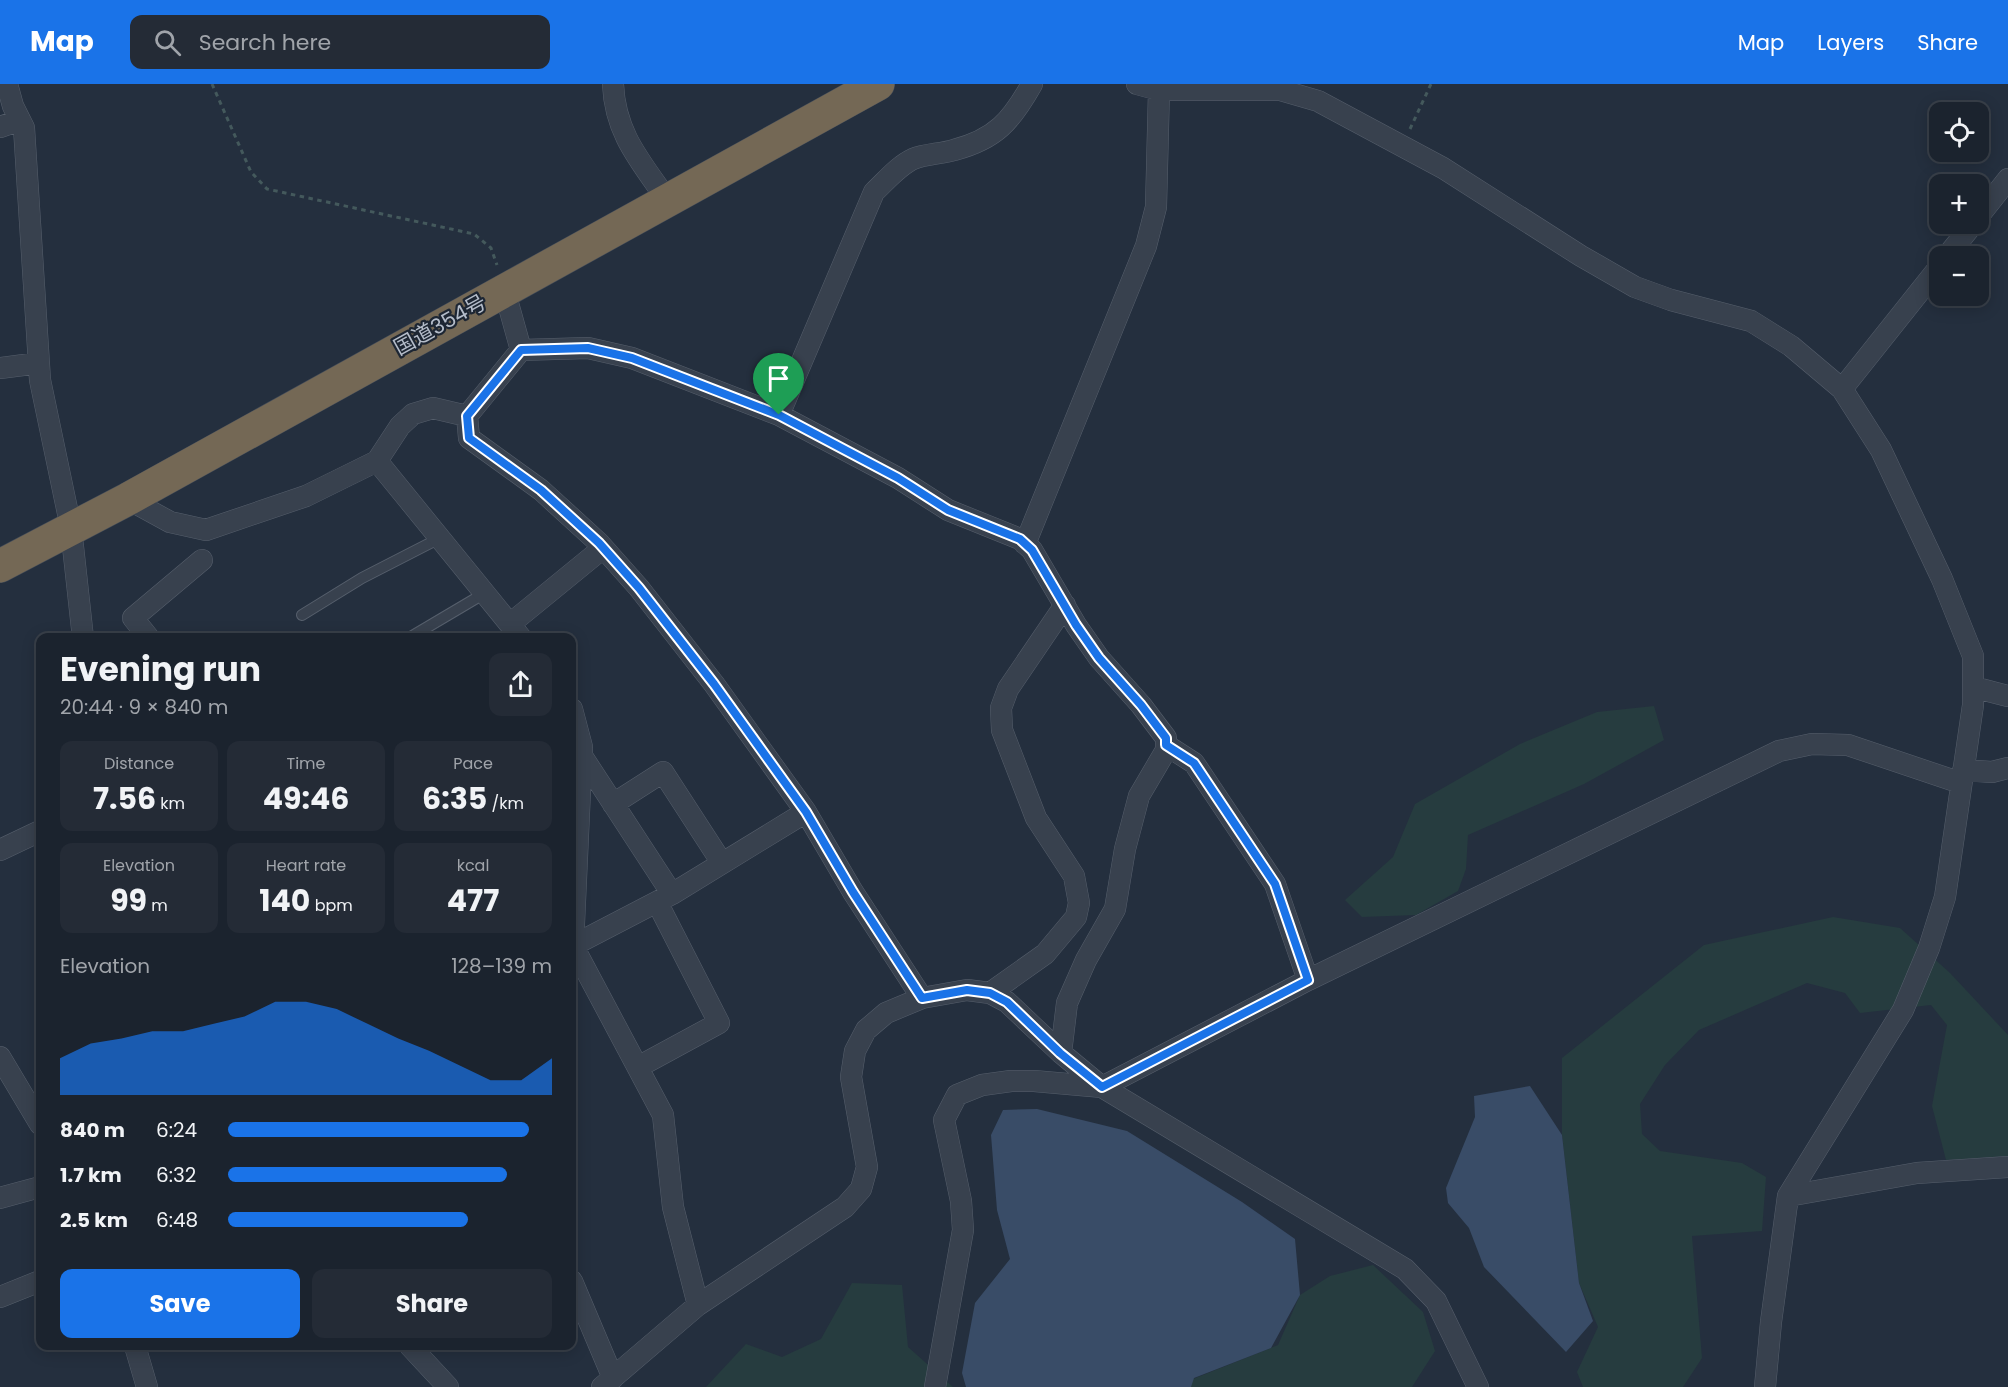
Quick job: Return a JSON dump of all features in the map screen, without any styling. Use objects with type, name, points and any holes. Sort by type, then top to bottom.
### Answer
[{"type":"highway","name":"国道354号","points":[[0,566],[128,499],[878,84]]},
{"type":"street","points":[[7,84],[10,123],[24,128],[40,380],[71,528],[82,633]]},
{"type":"street","points":[[613,84],[614,103],[624,137],[668,201]]},
{"type":"street","points":[[779,415],[874,192],[913,159],[956,150],[993,135],[1017,110],[1032,84]]},
{"type":"street","points":[[1137,84],[1159,90],[1280,90],[1318,101],[1443,168],[1581,256],[1635,287],[1671,300],[1751,321],[1791,346],[1842,390],[1881,450],[1942,579],[1973,656],[1973,705],[1945,897],[1929,948],[1903,1010],[1788,1196],[1772,1312],[1765,1387]]},
{"type":"street","points":[[1025,544],[1146,246],[1156,207],[1159,90]]},
{"type":"street","points":[[1989,203],[2008,179]]},
{"type":"street","points":[[1955,246],[1965,234]]},
{"type":"street","points":[[1842,390],[1929,280]]},
{"type":"street","points":[[504,290],[521,350]]},
{"type":"street","points":[[922,998],[853,892],[806,812],[714,684],[639,588],[603,548],[541,490],[469,438],[467,416],[521,350],[588,348],[632,358],[779,415],[898,478],[948,510],[1020,539],[1032,550],[1099,658],[1141,705],[1166,738],[1166,750],[1140,796],[1125,849],[1115,909],[1086,960],[1067,1003],[1060,1053]]},
{"type":"street","points":[[0,368],[39,363]]},
{"type":"street","points":[[128,499],[170,522],[206,530],[306,496],[377,461],[400,426],[413,414],[433,408],[467,416]]},
{"type":"street","points":[[377,461],[516,631],[603,548]]},
{"type":"street","points":[[145,633],[133,618],[202,560]]},
{"type":"street","points":[[990,993],[1045,954],[1076,917],[1079,903],[1074,876],[1036,818],[1002,730],[1001,708],[1008,689],[1065,605]]},
{"type":"street","points":[[1973,687],[2008,696]]},
{"type":"street","points":[[576,724],[582,747],[576,870]]},
{"type":"street","points":[[935,1387],[963,1230],[961,1201],[944,1120],[957,1095],[982,1085],[1011,1081],[1102,1087],[1308,980],[1779,751],[1812,744],[1848,745],[1962,776],[2008,768]]},
{"type":"street","points":[[1166,745],[1194,763],[1275,884],[1308,980]]},
{"type":"street","points":[[582,756],[614,804],[664,898],[719,1023],[638,1067]]},
{"type":"street","points":[[614,804],[663,772],[722,863]]},
{"type":"street","points":[[576,944],[664,898],[806,812]]},
{"type":"street","points":[[0,850],[36,833]]},
{"type":"street","points":[[576,953],[663,1115],[674,1207],[698,1305]]},
{"type":"street","points":[[576,1292],[608,1382],[698,1305],[845,1207],[861,1189],[867,1167],[851,1077],[855,1051],[866,1030],[886,1013],[922,998],[967,990],[990,993],[1007,1002],[1060,1053],[1102,1087],[1405,1269],[1436,1300],[1478,1387]]},
{"type":"street","points":[[0,1057],[36,1117]]},
{"type":"street","points":[[1788,1196],[1917,1173],[2008,1167]]},
{"type":"street","points":[[0,1198],[36,1188]]},
{"type":"street","points":[[0,1297],[36,1283]]},
{"type":"street","points":[[136,1350],[147,1387]]},
{"type":"street","points":[[414,1350],[448,1387]]},
{"type":"lane","points":[[302,615],[362,578],[440,538]]},
{"type":"lane","points":[[417,633],[485,593]]},
{"type":"path","points":[[212,84],[251,172],[267,189],[474,234],[491,248],[504,290]]},
{"type":"path","points":[[1402,146],[1431,84]]},
{"type":"green space","points":[[1654,706],[1664,740],[1584,784],[1468,835],[1466,869],[1458,891],[1416,915],[1362,917],[1345,900],[1393,857],[1415,804],[1520,744],[1597,712]]},
{"type":"green space","points":[[1833,917],[1900,928],[1950,973],[2008,1035],[2008,1156],[1946,1160],[1932,1106],[1947,1025],[1931,1005],[1860,1013],[1845,993],[1807,983],[1699,1030],[1665,1065],[1640,1104],[1642,1134],[1660,1151],[1742,1163],[1766,1177],[1762,1231],[1692,1236],[1702,1358],[1683,1387],[1583,1387],[1577,1372],[1598,1327],[1579,1283],[1562,1135],[1562,1058],[1704,945]]},
{"type":"green space","points":[[1373,1265],[1423,1312],[1435,1351],[1412,1387],[1190,1387],[1193,1379],[1278,1345],[1300,1295],[1330,1276]]},
{"type":"green space","points":[[852,1283],[902,1285],[908,1347],[953,1387],[706,1387],[746,1344],[782,1357],[821,1339]]},
{"type":"water","points":[[1530,1086],[1562,1135],[1579,1283],[1593,1321],[1566,1352],[1484,1267],[1469,1228],[1448,1203],[1446,1188],[1475,1117],[1474,1096]]},
{"type":"water","points":[[1037,1109],[1127,1131],[1242,1202],[1295,1239],[1300,1295],[1271,1348],[1194,1378],[1191,1387],[966,1387],[962,1373],[975,1303],[1010,1259],[997,1210],[991,1135],[1003,1110]]},
{"type":"route","points":[[588,348],[632,358],[779,415],[898,478],[948,510],[1020,539],[1032,550],[1076,625],[1099,658],[1141,705],[1166,738],[1166,745],[1194,763],[1275,884],[1308,980],[1102,1087],[1060,1053],[1007,1002],[990,993],[967,990],[922,998],[853,892],[806,812],[714,684],[639,588],[599,543],[541,490],[469,438],[467,416],[521,350],[588,348]]}]
